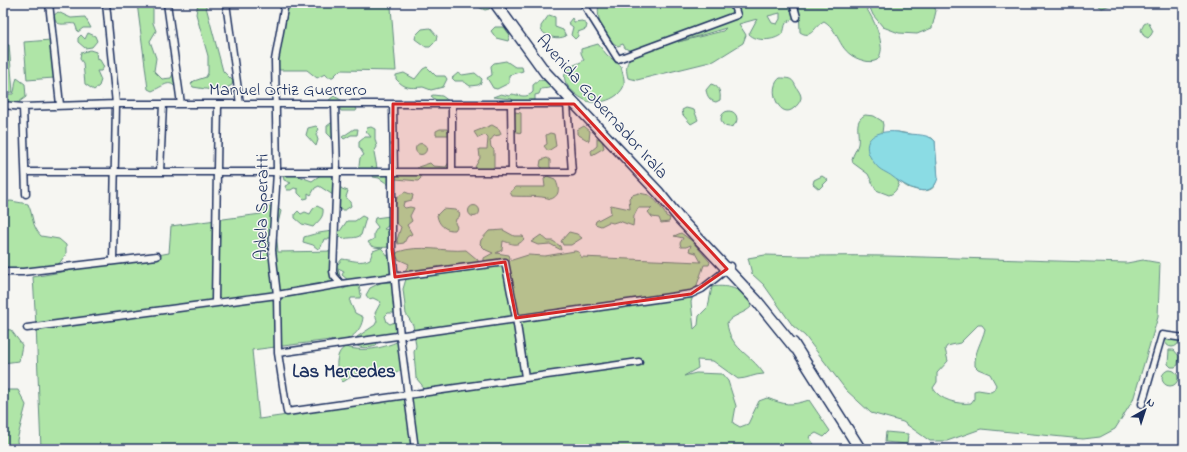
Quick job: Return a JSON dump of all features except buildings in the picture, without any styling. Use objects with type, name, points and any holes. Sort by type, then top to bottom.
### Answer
[{"type":"main road","name":"Avenida Gobernador Irala","points":[[495,3],[528,52],[571,104],[675,211],[679,218],[729,267],[795,348],[860,449]]},
{"type":"street","points":[[49,3],[60,105]]},
{"type":"street","points":[[106,3],[116,104],[116,172],[113,261]]},
{"type":"street","points":[[167,3],[181,104]]},
{"type":"street","points":[[226,3],[240,104]]},
{"type":"street","name":"Adela Speratti","points":[[285,3],[275,60],[277,104],[277,172],[272,250],[277,295],[278,353],[287,412],[408,394]]},
{"type":"street","points":[[583,3],[618,59],[737,15],[733,3]]},
{"type":"street","points":[[793,3],[798,17]]},
{"type":"street","name":"Manuel Ortiz Guerrero","points":[[3,105],[23,107],[116,104],[571,104]]},
{"type":"street","points":[[160,172],[163,104]]},
{"type":"street","points":[[215,302],[218,104]]},
{"type":"street","points":[[335,104],[337,172],[333,271],[334,276],[340,284]]},
{"type":"street","points":[[393,104],[392,249],[396,277],[400,336],[415,449]]},
{"type":"street","points":[[452,104],[452,172]]},
{"type":"street","points":[[511,104],[512,172]]},
{"type":"street","points":[[26,172],[572,172],[571,104]]},
{"type":"street","points":[[23,107],[26,194]]},
{"type":"street","points":[[3,272],[23,272],[157,256]]},
{"type":"street","points":[[27,328],[277,295],[340,284],[505,262],[516,318],[525,377]]},
{"type":"street","points":[[278,353],[691,294],[702,289],[729,267]]},
{"type":"street","points":[[1142,404],[1162,336],[1184,338]]},
{"type":"street","points":[[408,394],[639,362]]},
{"type":"highlighted area","points":[[393,104],[574,104],[727,269],[691,294],[516,318],[505,262],[395,277],[392,249]]},
{"type":"green space","points":[[137,3],[152,3],[153,5],[153,23],[156,31],[150,41],[156,58],[154,71],[162,79],[171,78],[173,74],[178,75],[182,87],[181,95],[171,84],[165,84],[152,91],[148,89]]},
{"type":"green space","points":[[198,3],[205,3],[223,71],[233,81],[232,85],[223,89],[203,89],[193,87],[191,84],[194,81],[206,77],[208,73],[208,56],[196,14]]},
{"type":"green space","points":[[288,3],[394,3],[391,7],[396,71],[340,70],[333,77],[328,77],[325,74],[317,78],[307,70],[277,70],[281,34]]},
{"type":"green space","points":[[470,3],[492,3],[492,6],[485,10]]},
{"type":"green space","points":[[599,3],[863,3],[877,29],[881,51],[878,59],[871,62],[856,58],[844,48],[834,31],[824,21],[810,33],[804,34],[800,32],[799,7],[790,10],[794,13],[795,17],[786,23],[783,33],[775,38],[766,40],[752,37],[749,34],[757,19],[739,24],[746,35],[743,43],[714,61],[637,80],[628,78],[627,64],[633,56],[637,54],[625,48],[623,44],[618,46],[612,43],[601,28],[598,9]],"holes":[[[780,13],[780,19],[777,24],[772,23],[768,16]],[[726,28],[723,31],[678,42]]]},
{"type":"green space","points":[[868,3],[933,3],[936,11],[932,28],[917,34],[899,33],[883,27],[873,15]]},
{"type":"green space","points":[[1094,3],[1117,3],[1101,8]]},
{"type":"green space","points":[[58,12],[71,18],[85,17],[91,28],[83,28],[78,32],[75,24],[59,24],[53,16]]},
{"type":"green space","points":[[549,15],[555,17],[555,27],[563,30],[566,36],[559,38],[552,37],[541,30],[541,26]]},
{"type":"green space","points":[[572,18],[574,22],[582,21],[587,25],[586,29],[578,32],[578,36],[575,39],[571,35],[573,27],[568,23]]},
{"type":"green space","points":[[1148,22],[1153,31],[1148,38],[1144,36],[1141,30],[1144,24]]},
{"type":"green space","points":[[495,27],[504,27],[510,35],[508,41],[496,38],[491,31]]},
{"type":"green space","points":[[430,28],[437,36],[436,41],[430,47],[426,47],[415,39],[416,35],[422,29]]},
{"type":"green space","points":[[88,33],[95,36],[97,41],[92,47],[85,48],[78,42],[78,38],[81,35],[85,39]]},
{"type":"green space","points":[[51,40],[54,78],[27,80],[24,42]]},
{"type":"green space","points":[[598,44],[607,55],[621,66],[624,85],[619,93],[611,99],[601,102],[590,102],[577,95],[569,87],[566,83],[565,74],[570,67],[584,60],[581,49]]},
{"type":"green space","points":[[3,45],[9,45],[13,92],[3,93]]},
{"type":"green space","points":[[90,50],[96,52],[97,59],[100,60],[104,67],[101,71],[97,71],[101,80],[99,86],[94,90],[85,84],[83,63],[80,59],[81,53]]},
{"type":"green space","points":[[506,61],[515,67],[522,67],[523,71],[509,75],[509,83],[497,89],[493,88],[487,78],[492,75],[491,66],[494,63]]},
{"type":"green space","points":[[427,67],[436,76],[445,76],[447,79],[443,87],[431,90],[423,87],[408,87],[402,85],[396,79],[396,75],[404,73],[415,79],[423,69]]},
{"type":"green space","points":[[458,73],[462,75],[475,73],[482,79],[481,83],[470,86],[463,81],[455,81],[452,78]]},
{"type":"green space","points":[[17,78],[25,84],[26,97],[15,105],[3,104],[3,94],[13,94]]},
{"type":"green space","points":[[780,78],[788,78],[792,80],[801,95],[798,104],[789,111],[784,110],[776,102],[774,89]]},
{"type":"green space","points":[[539,80],[549,81],[551,86],[550,88],[541,89],[539,94],[535,95],[535,102],[515,103],[512,99],[493,97],[501,94],[509,96],[512,94],[523,96],[531,94],[533,92],[533,85]]},
{"type":"green space","points":[[711,84],[716,86],[720,92],[720,100],[716,102],[710,99],[706,92]]},
{"type":"green space","points":[[334,96],[357,109],[356,111],[341,111],[338,105],[329,100]]},
{"type":"green space","points":[[431,96],[442,96],[449,101],[449,103],[435,102],[436,100]]},
{"type":"green space","points":[[686,108],[694,110],[698,120],[691,124],[683,115],[682,110]]},
{"type":"green space","points":[[726,111],[732,111],[737,116],[735,125],[732,127],[726,127],[721,122],[721,116]]},
{"type":"green space","points":[[515,112],[521,113],[521,133],[513,131]]},
{"type":"green space","points":[[865,115],[874,116],[882,121],[882,133],[898,132],[932,138],[935,141],[937,177],[935,185],[931,189],[923,191],[910,188],[897,180],[899,183],[897,187],[894,192],[889,195],[876,190],[868,174],[853,163],[852,159],[858,144],[858,124],[861,118]]},
{"type":"green space","points":[[335,120],[334,137],[332,138],[327,133],[327,126]]},
{"type":"green space","points":[[492,125],[499,129],[501,133],[500,135],[494,136],[490,141],[491,147],[494,150],[494,167],[491,169],[478,170],[475,167],[480,158],[479,149],[487,149],[488,138],[485,135],[478,138],[474,132]]},
{"type":"green space","points":[[316,126],[319,129],[316,134],[318,140],[316,146],[306,135],[308,128]]},
{"type":"green space","points":[[584,126],[590,131],[589,141],[577,134],[577,130]]},
{"type":"green space","points":[[371,127],[375,129],[377,147],[374,152],[377,168],[355,170],[359,166],[360,158],[364,155],[359,147],[359,142],[365,137],[371,137],[366,131],[367,128]]},
{"type":"green space","points":[[354,129],[358,129],[357,135],[351,135],[344,139],[342,137]]},
{"type":"green space","points":[[440,129],[447,129],[449,135],[436,135],[436,131]]},
{"type":"green space","points":[[550,133],[554,134],[556,146],[548,151],[544,146],[547,144],[546,135]]},
{"type":"green space","points":[[597,138],[602,140],[604,148],[592,155],[591,151],[597,146]]},
{"type":"green space","points":[[419,144],[423,144],[425,145],[425,153],[419,154],[416,151],[416,147]]},
{"type":"green space","points":[[547,158],[550,160],[550,167],[553,170],[545,170],[540,166],[541,160]]},
{"type":"green space","points":[[449,162],[455,165],[454,170],[417,170],[418,167],[430,163],[433,166],[446,167]]},
{"type":"green space","points":[[286,173],[312,181],[322,174],[331,175],[342,189],[348,191],[346,197],[351,206],[345,210],[340,210],[336,192],[333,195],[319,186],[315,188],[311,195],[308,193],[308,198],[304,199],[298,193],[298,189],[294,188],[287,190],[285,186],[291,183],[284,180],[283,176]]},
{"type":"green space","points":[[419,174],[421,178],[418,181],[396,179],[389,185],[379,178],[373,177],[374,175]]},
{"type":"green space","points":[[547,176],[555,179],[558,188],[558,193],[551,199],[512,196],[510,192],[516,187],[545,187],[544,179]]},
{"type":"green space","points":[[822,176],[828,180],[819,189],[813,184],[814,180]]},
{"type":"green space","points":[[405,192],[413,195],[412,200],[404,202],[403,206],[405,208],[414,208],[410,216],[412,221],[407,225],[412,234],[407,237],[404,243],[398,244],[397,240],[401,227],[394,221],[384,229],[389,230],[391,247],[378,248],[370,245],[368,242],[374,239],[374,233],[378,227],[374,222],[375,218],[390,216],[394,219],[397,197]]},
{"type":"green space","points":[[639,193],[649,195],[666,216],[670,218],[669,222],[661,223],[659,218],[652,217],[648,212],[652,208],[638,208],[634,216],[633,226],[619,221],[613,223],[609,222],[601,226],[595,224],[596,221],[611,213],[611,205],[630,209],[629,198],[632,195]]},
{"type":"green space","points":[[11,201],[28,204],[34,224],[41,236],[59,239],[66,245],[66,254],[56,268],[48,272],[3,270],[3,202]]},
{"type":"green space","points":[[274,205],[281,211],[276,231],[278,252],[335,251],[338,264],[342,259],[360,261],[370,259],[373,251],[381,248],[390,260],[391,268],[389,275],[348,280],[342,275],[344,271],[338,268],[343,289],[351,286],[359,286],[361,294],[360,298],[351,298],[350,302],[355,313],[363,317],[362,323],[360,328],[347,339],[342,341],[330,340],[252,350],[259,419],[423,396],[422,385],[416,378],[414,352],[416,346],[413,325],[406,314],[403,289],[406,279],[420,277],[408,274],[405,271],[409,264],[398,259],[396,255],[398,252],[423,248],[466,250],[478,260],[478,265],[484,263],[484,258],[493,253],[486,250],[480,244],[481,240],[489,231],[503,230],[514,236],[523,236],[524,239],[516,244],[503,241],[502,250],[496,253],[509,255],[509,261],[528,255],[545,256],[575,251],[579,252],[581,257],[701,262],[696,253],[689,251],[691,245],[681,247],[680,243],[683,238],[674,236],[681,233],[692,241],[710,262],[709,265],[704,265],[691,302],[694,329],[698,325],[699,316],[708,307],[712,287],[724,286],[742,292],[749,301],[751,307],[729,320],[727,323],[729,332],[736,345],[759,367],[764,374],[738,379],[713,361],[697,360],[698,368],[684,376],[696,373],[722,374],[728,381],[736,406],[733,423],[740,427],[748,424],[759,401],[767,398],[788,404],[809,400],[830,431],[824,437],[816,433],[809,437],[817,449],[41,449],[33,277],[169,253],[171,226],[261,214],[265,208]]},
{"type":"green space","points":[[474,205],[478,207],[480,211],[478,215],[474,217],[470,215],[468,211],[470,207]]},
{"type":"green space","points":[[317,206],[323,209],[323,215],[313,227],[302,224],[295,218],[295,214],[298,211],[301,214],[305,212],[310,214]]},
{"type":"green space","points":[[443,209],[456,210],[460,213],[459,217],[456,219],[455,223],[457,227],[455,230],[445,228],[440,224],[437,215]]},
{"type":"green space","points":[[362,216],[366,218],[361,235],[359,236],[343,239],[339,235],[334,239],[324,239],[321,247],[318,249],[313,245],[303,242],[304,237],[322,232],[340,231],[347,221],[355,221]]},
{"type":"green space","points":[[569,232],[577,234],[582,238],[571,245],[563,245],[561,241]]},
{"type":"green space","points":[[541,235],[548,241],[553,241],[560,246],[561,250],[550,244],[538,245],[531,242]]},
{"type":"green space","points":[[765,255],[886,256],[1127,263],[1143,260],[1160,263],[1158,317],[1133,400],[1115,429],[1100,437],[1083,439],[981,429],[947,441],[930,441],[903,422],[871,413],[846,390],[805,336],[793,326],[764,285],[752,274],[748,258]],"holes":[[[978,325],[982,325],[985,329],[977,352],[975,366],[978,369],[990,374],[996,385],[994,390],[991,392],[978,390],[974,391],[974,399],[971,403],[961,403],[944,399],[933,388],[937,382],[937,373],[948,361],[945,349],[947,346],[960,343]]]},
{"type":"green space","points":[[382,282],[392,282],[399,335],[379,338],[376,346],[363,348],[355,345],[357,337],[375,325],[377,321],[375,313],[381,302],[373,298],[369,299],[366,295],[370,288]],"holes":[[[388,313],[395,313],[397,321],[390,324],[387,322],[385,316]]]},
{"type":"green space","points":[[3,329],[11,330],[22,345],[19,361],[3,363]]},
{"type":"green space","points":[[1169,333],[1175,333],[1179,337],[1179,343],[1175,347],[1169,347],[1165,343],[1165,337]]},
{"type":"green space","points":[[399,341],[406,364],[400,371],[396,373],[361,370],[343,382],[340,378],[337,369],[337,359],[341,350],[345,347],[352,349],[372,349]]},
{"type":"green space","points":[[1169,350],[1174,350],[1179,356],[1178,365],[1175,367],[1171,367],[1168,364]]},
{"type":"green space","points":[[1170,370],[1177,375],[1178,378],[1173,385],[1170,386],[1163,381],[1162,378],[1167,371]]},
{"type":"green space","points":[[3,390],[18,390],[26,405],[17,440],[18,449],[3,449]]},
{"type":"green space","points":[[886,432],[908,434],[907,444],[885,442]]},
{"type":"water","points":[[898,132],[923,135],[932,138],[935,141],[938,178],[935,185],[930,189],[924,191],[911,188],[879,168],[870,156],[867,149],[870,139],[881,133]]},
{"type":"district","name":"Las Mercedes","points":[[344,370]]}]
